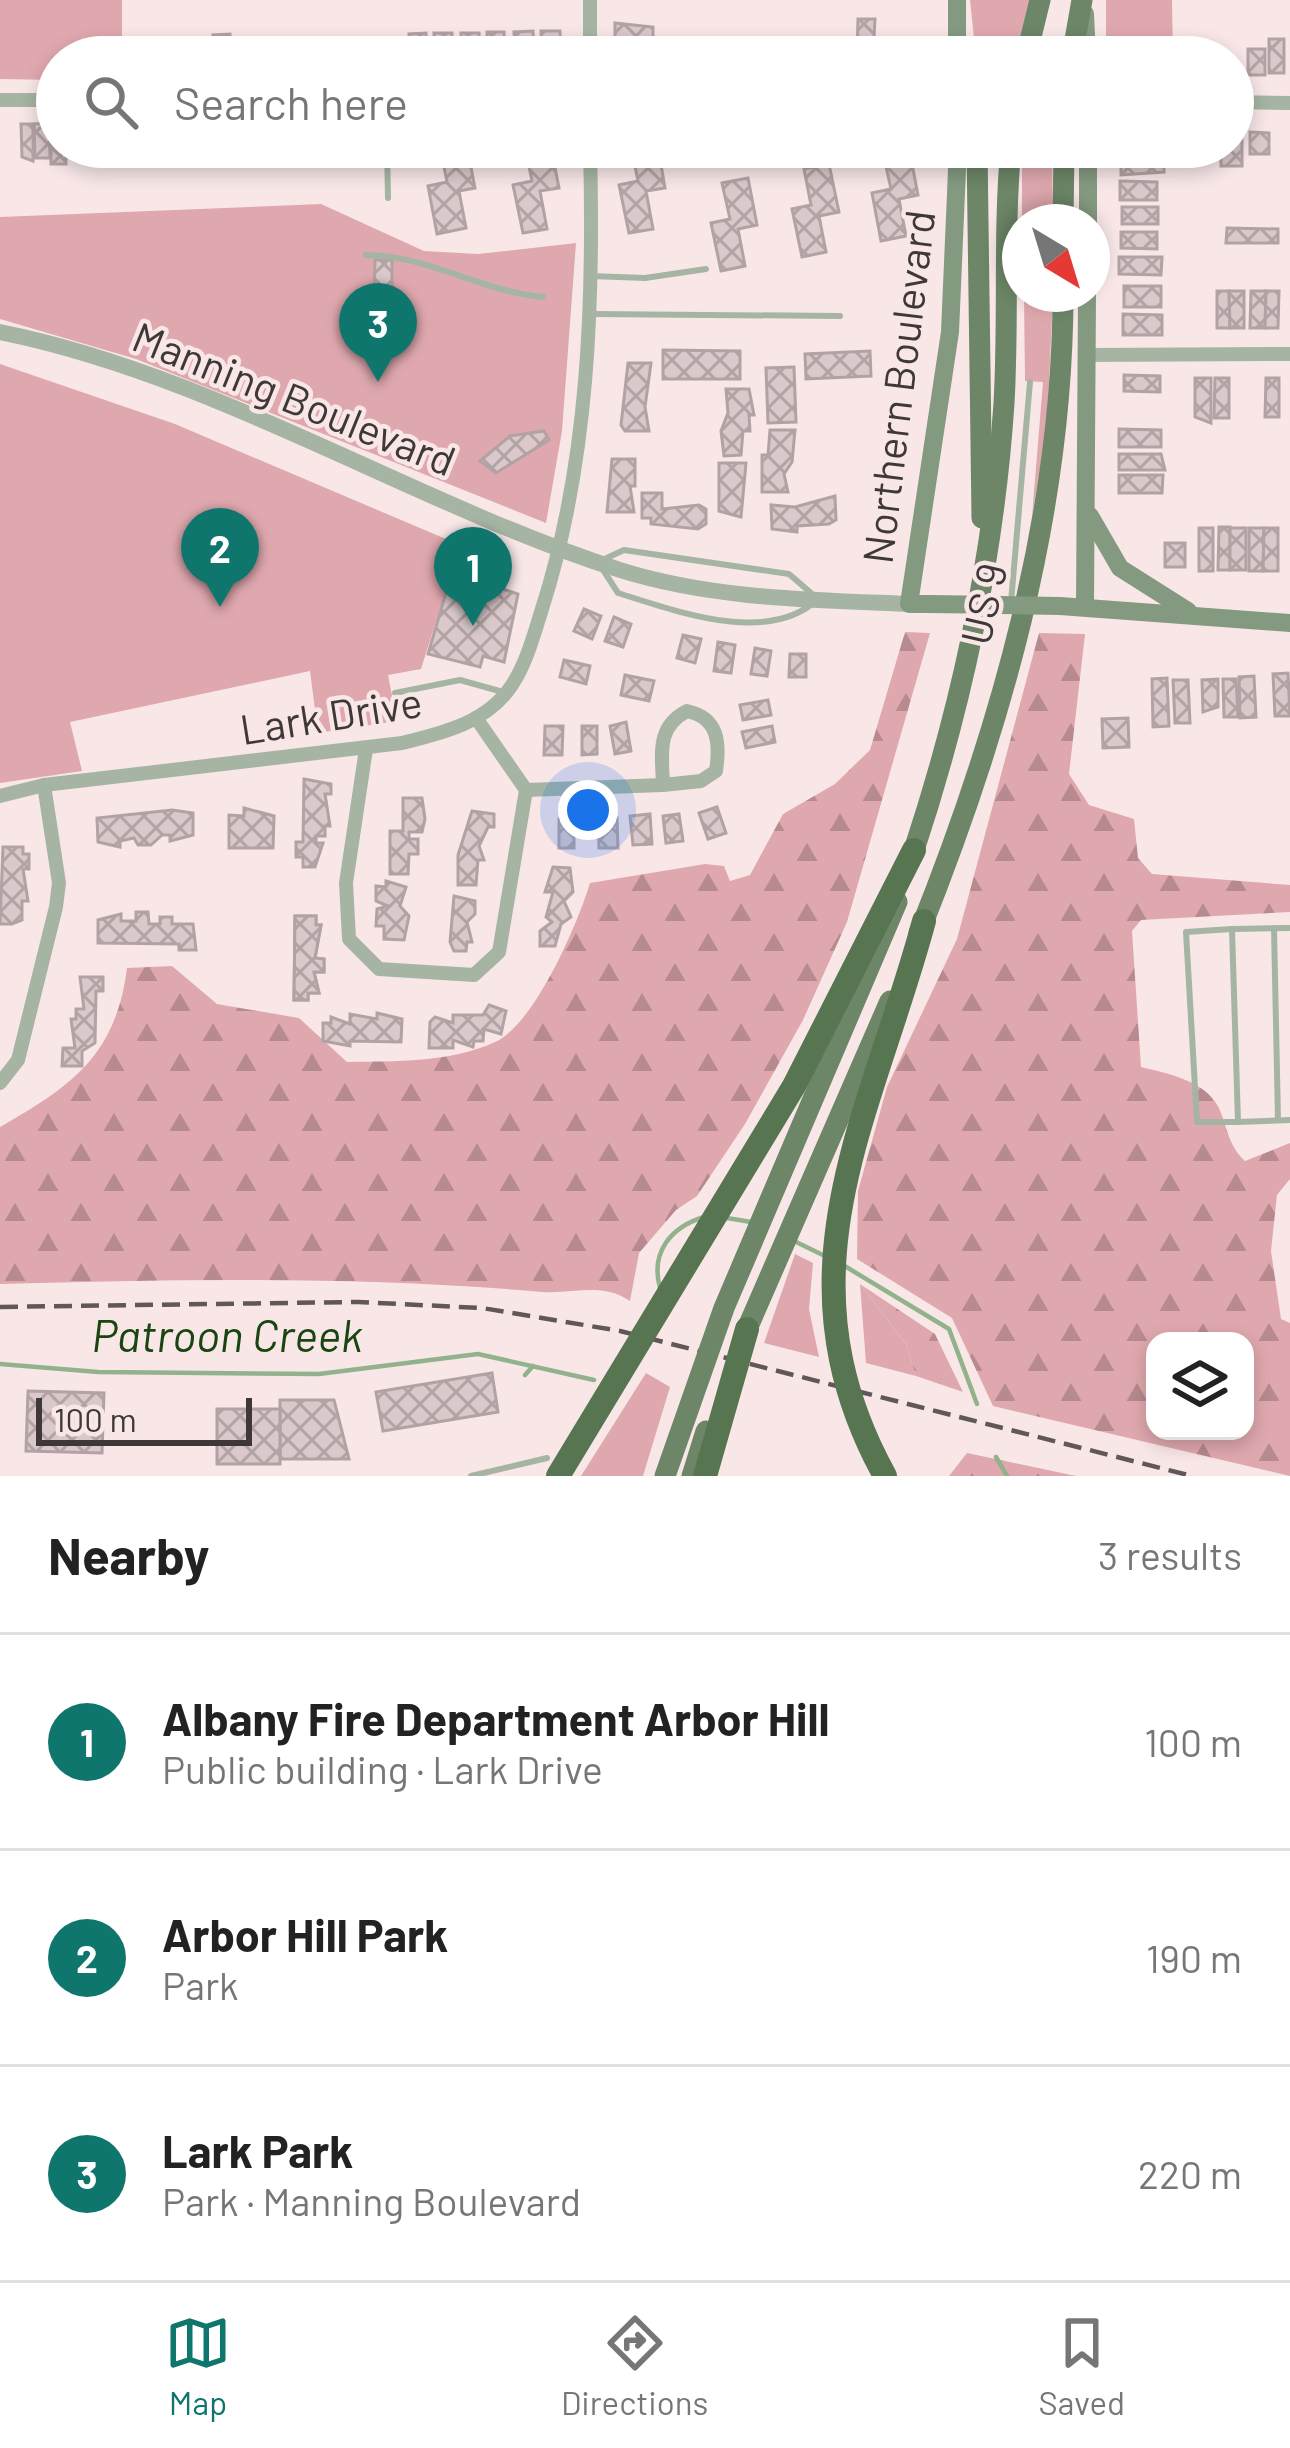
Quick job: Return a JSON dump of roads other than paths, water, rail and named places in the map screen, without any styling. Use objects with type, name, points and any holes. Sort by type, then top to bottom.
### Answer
[{"type":"highway","points":[[553,1467],[801,1075],[914,850]]},
{"type":"highway","points":[[885,1476],[853,1402],[840,1353],[834,1246],[852,1142],[902,1004],[924,921]]},
{"type":"highway","points":[[705,1476],[748,1329]]},
{"type":"main road","points":[[957,0],[958,36]]},
{"type":"main road","points":[[1031,36],[1040,0]]},
{"type":"main road","points":[[1076,36],[1083,0]]},
{"type":"main road","points":[[1083,0],[1086,36]]},
{"type":"main road","name":"Northern Boulevard","points":[[957,168],[950,332],[919,604],[1085,607],[1290,623]]},
{"type":"main road","points":[[976,168],[984,573]]},
{"type":"main road","name":"US 9","points":[[665,1476],[724,1307],[879,955],[956,709],[984,573],[1004,402],[1010,168]]},
{"type":"main road","points":[[1063,204],[1064,168]]},
{"type":"main road","points":[[1088,168],[1088,204]]},
{"type":"main road","name":"US 9","points":[[692,1476],[748,1329],[924,921],[1012,659],[1051,471],[1062,312]]},
{"type":"main road","points":[[1085,607],[1088,312]]},
{"type":"main road","points":[[1087,510],[1120,568],[1144,588],[1203,618]]},
{"type":"street","points":[[590,0],[590,36]]},
{"type":"street","points":[[0,100],[36,100]]},
{"type":"street","points":[[1254,102],[1290,103]]},
{"type":"street","name":"Lark Drive","points":[[0,796],[44,785],[366,749],[447,731],[476,718],[506,693],[527,657],[562,548],[591,314],[590,168]]},
{"type":"street","name":"Manning Boulevard","points":[[0,332],[141,374],[598,562],[741,594],[919,604]]},
{"type":"street","points":[[1087,355],[1290,354]]},
{"type":"street","points":[[526,790],[663,785],[701,781],[716,771],[718,740],[706,717],[687,711],[668,724],[662,739],[663,785]]},
{"type":"street","points":[[366,749],[345,919],[349,939],[380,969],[474,974],[499,952],[526,790],[476,718]]},
{"type":"street","points":[[0,1083],[18,1060],[56,908],[59,883],[44,785]]},
{"type":"lane","points":[[387,168],[388,197]]},
{"type":"lane","points":[[366,255],[400,255],[420,267],[486,280],[509,294],[543,297]]},
{"type":"lane","points":[[591,276],[645,278],[706,269]]},
{"type":"lane","points":[[591,314],[840,316]]},
{"type":"lane","points":[[1012,659],[1011,578],[1030,382]]},
{"type":"lane","points":[[598,562],[618,593],[682,612],[771,623],[802,615],[818,599]]},
{"type":"lane","points":[[395,693],[460,680],[506,693]]},
{"type":"lane","points":[[1274,928],[1278,1120]]},
{"type":"lane","points":[[1290,928],[1186,932],[1197,1122],[1290,1120]]},
{"type":"lane","points":[[1232,929],[1238,1122]]},
{"type":"lane","points":[[471,1476],[553,1467]]},
{"type":"waterway","name":"Patroon Creek","points":[[660,1288],[658,1263],[666,1243],[682,1227],[704,1217]]},
{"type":"waterway","name":"Patroon Creek","points":[[727,1218],[751,1222]]},
{"type":"waterway","name":"Patroon Creek","points":[[794,1241],[827,1257]]},
{"type":"waterway","name":"Patroon Creek","points":[[843,1265],[949,1329],[977,1404]]},
{"type":"waterway","name":"Patroon Creek","points":[[0,1364],[98,1372],[319,1374],[478,1354],[594,1380]]},
{"type":"waterway","points":[[525,1375],[533,1366]]},
{"type":"waterway","name":"Patroon Creek","points":[[996,1457],[1007,1476]]},
{"type":"railway","points":[[0,1307],[358,1302],[482,1308],[620,1331],[1192,1476]]},
{"type":"place","name":"Lark Park","points":[[378,382]]},
{"type":"place","name":"Arbor Hill Park","points":[[220,607]]},
{"type":"place","name":"Albany Fire Department Arbor Hill","points":[[473,626]]}]
